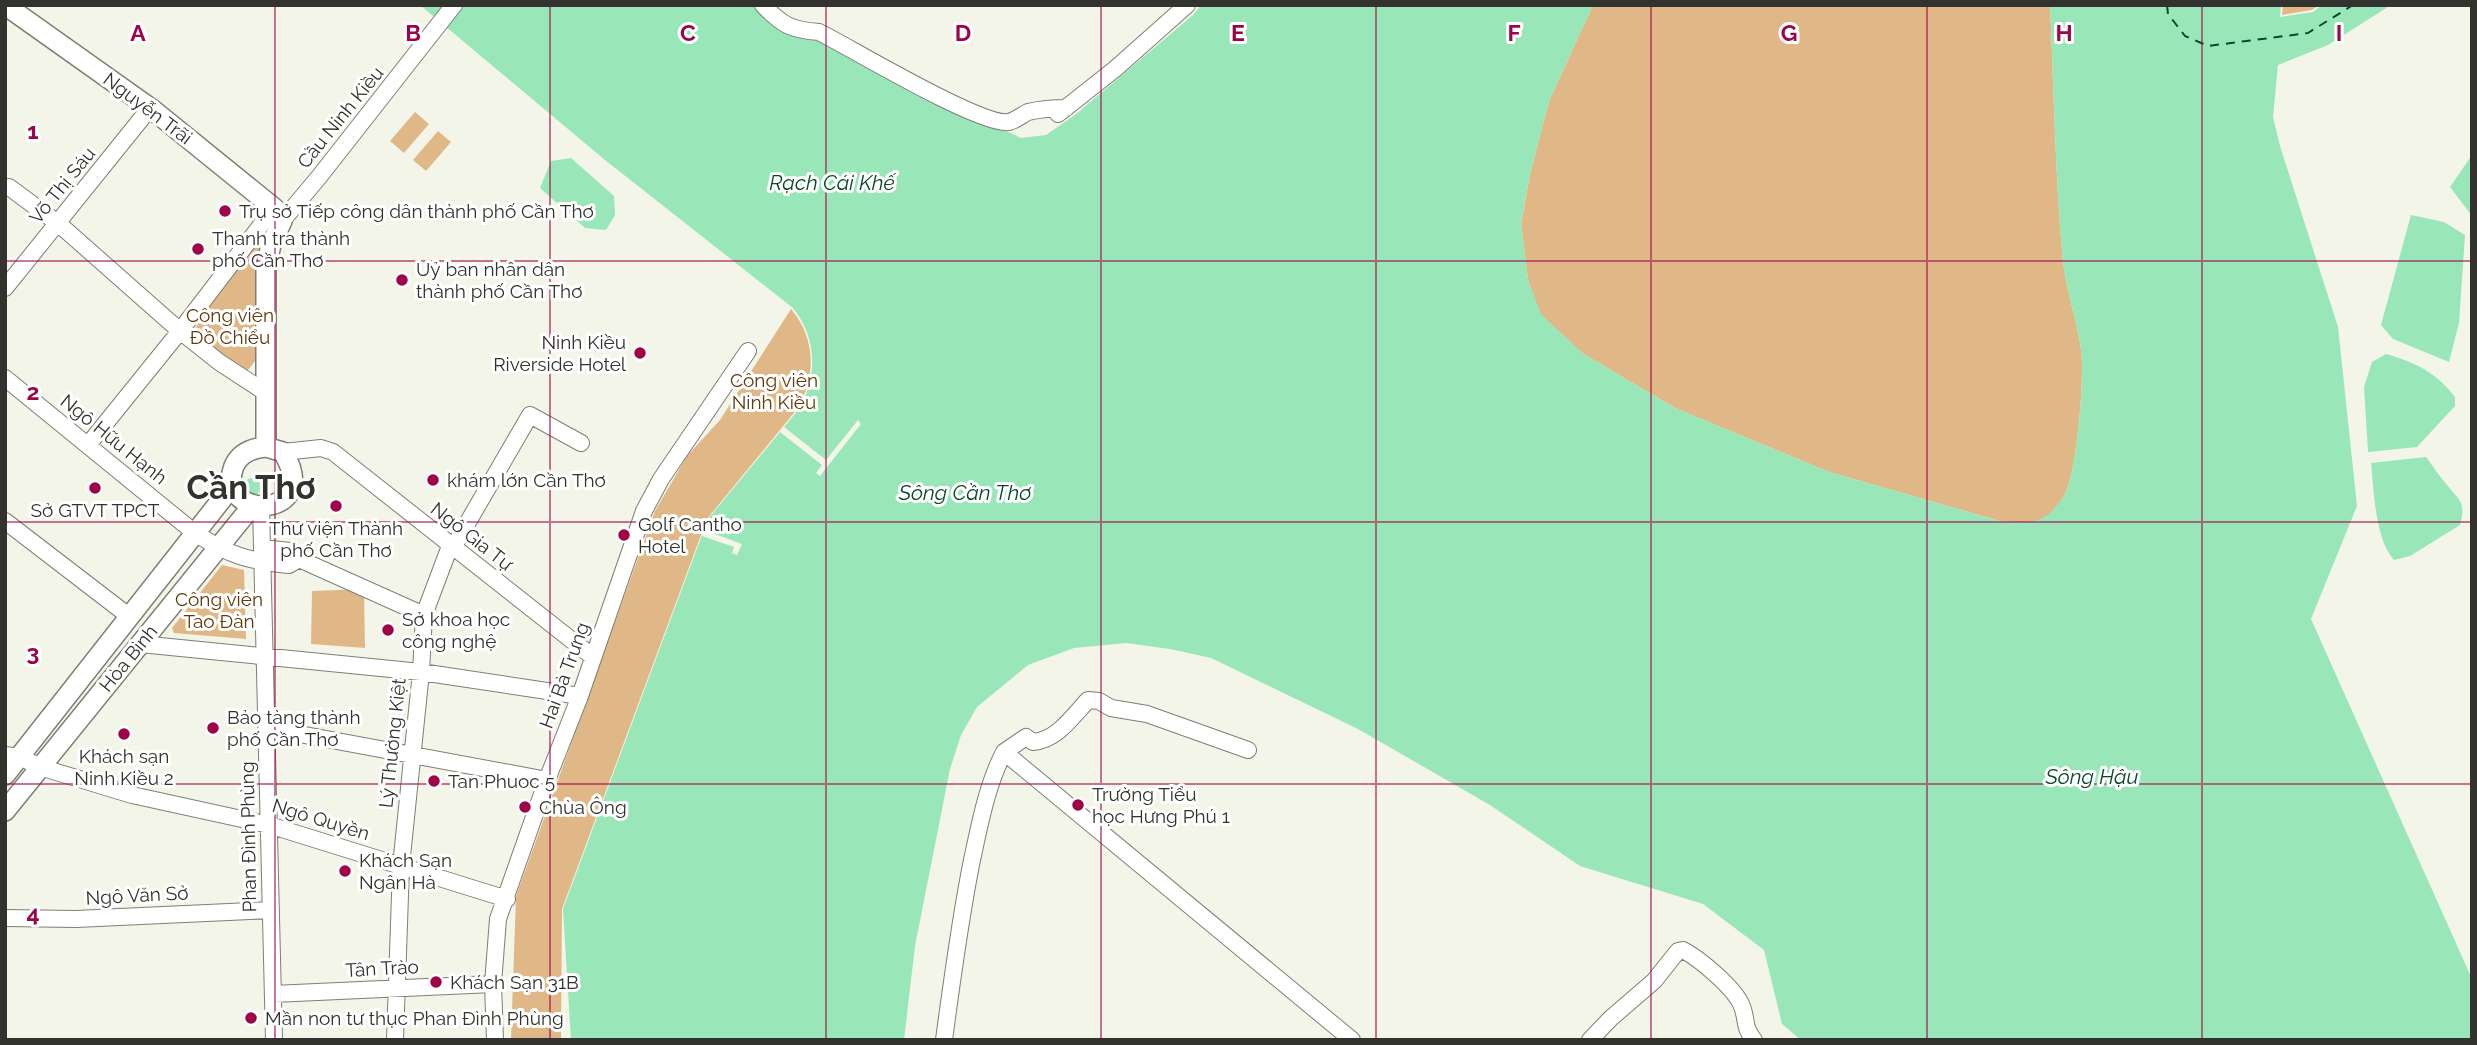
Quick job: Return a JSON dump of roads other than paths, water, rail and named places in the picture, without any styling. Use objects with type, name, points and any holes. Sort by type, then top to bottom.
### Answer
[{"type":"main road","name":"Nguyễn Trãi","points":[[6,8],[150,108],[278,214]]},
{"type":"main road","points":[[274,449],[247,451],[234,466],[233,485],[237,494],[257,507],[272,506],[281,501],[289,494],[293,484],[293,473],[274,449],[265,392],[266,267],[278,214]]},
{"type":"main road","name":"Hòa Bình","points":[[5,775],[13,756],[130,617],[233,485]]},
{"type":"main road","name":"Hòa Bình","points":[[5,811],[218,548],[257,507]]},
{"type":"street","name":"Cầu Ninh Kiều","points":[[88,445],[278,214],[319,177],[454,5]]},
{"type":"street","points":[[763,5],[780,23],[819,32],[928,92],[993,119],[1008,122],[1027,113],[1048,108],[1066,108]]},
{"type":"street","points":[[1041,121],[1056,116],[1167,26],[1187,5]]},
{"type":"street","name":"Võ Thị Sáu","points":[[5,288],[150,108]]},
{"type":"street","points":[[5,188],[9,187],[58,223],[180,331],[219,362],[265,392]]},
{"type":"street","name":"Hai Bà Trưng","points":[[495,1040],[493,984],[498,919],[644,511],[661,479],[748,351]]},
{"type":"street","name":"Ngô Hữu Hạnh","points":[[5,378],[195,533],[236,556],[262,555]]},
{"type":"street","name":"Lý Thường Kiệt","points":[[395,1040],[401,866],[421,672],[424,615],[450,545],[457,541],[530,415],[581,443]]},
{"type":"street","name":"Ngô Gia Tự","points":[[274,449],[321,448],[333,452],[593,657]]},
{"type":"street","name":"Phan Đình Phùng","points":[[257,507],[262,555],[274,1040]]},
{"type":"street","points":[[5,522],[130,617]]},
{"type":"street","points":[[262,555],[290,551],[299,559],[424,615]]},
{"type":"street","points":[[140,644],[421,672],[580,696]]},
{"type":"street","points":[[944,1040],[964,899],[979,825],[995,769],[1004,752],[1026,737],[1033,742],[1055,735],[1088,700],[1095,700],[1111,708],[1146,714],[1248,750]]},
{"type":"street","points":[[267,728],[547,780]]},
{"type":"street","points":[[1004,752],[1352,1040]]},
{"type":"street","name":"Ngô Quyền","points":[[13,756],[132,795],[269,825],[507,899]]},
{"type":"street","name":"Ngô Văn Sở","points":[[5,918],[76,919],[271,910]]},
{"type":"street","points":[[1590,1040],[1654,981],[1678,951],[1683,950],[1727,985],[1739,1000],[1744,1012],[1745,1026],[1754,1040]]},
{"type":"street","name":"Tân Trào","points":[[272,994],[493,984]]},
{"type":"water","name":"Sông Hậu","points":[[420,5],[752,5],[787,34],[804,39],[821,39],[902,83],[1021,138],[1046,135],[1075,115],[1193,15],[1201,5],[1593,5],[1549,101],[1530,174],[1521,223],[1528,280],[1541,314],[1582,353],[1675,408],[1829,472],[2000,521],[2029,522],[2051,512],[2069,485],[2081,401],[2081,349],[2064,272],[2060,229],[2050,5],[2281,5],[2280,17],[2313,12],[2322,5],[2391,5],[2328,45],[2278,65],[2273,117],[2338,327],[2357,506],[2311,619],[2472,979],[2472,1040],[1801,1040],[1782,1024],[1764,950],[1703,904],[1580,866],[1490,805],[1358,729],[1211,658],[1126,643],[1074,648],[1028,665],[977,707],[961,735],[950,769],[915,946],[904,1040],[571,1040],[563,909],[708,519],[799,409],[809,384],[812,357],[807,332],[793,308],[605,160]]},
{"type":"water","points":[[2472,155],[2472,216],[2450,187]]},
{"type":"water","points":[[571,158],[614,196],[615,215],[606,230],[585,228],[540,188],[551,161]]},
{"type":"water","points":[[2411,215],[2444,222],[2465,235],[2459,323],[2449,362],[2393,339],[2381,325]]},
{"type":"water","points":[[2386,354],[2416,365],[2433,375],[2455,397],[2455,406],[2417,447],[2368,452],[2364,387],[2372,362]]},
{"type":"water","points":[[2426,457],[2461,502],[2460,525],[2410,556],[2394,560],[2379,527],[2371,463]]},
{"type":"water","points":[[252,478],[258,481],[261,487],[258,493],[252,496],[246,493],[243,487],[246,481]]},
{"type":"place","name":"Trụ sở Tiếp công dân thành phố Cần Thơ","points":[[225,211]]},
{"type":"place","name":"Thanh tra thành phố Cần Thơ","points":[[198,249]]},
{"type":"place","name":"Uỷ ban nhân dân thành phố Cần Thơ","points":[[402,280]]},
{"type":"place","name":"Ninh Kiều Riverside Hotel","points":[[640,353]]},
{"type":"place","name":"khám lớn Cần Thơ","points":[[433,480]]},
{"type":"place","name":"Sở GTVT TPCT","points":[[95,488]]},
{"type":"place","name":"Thư viện Thành phố Cần Thơ","points":[[336,506]]},
{"type":"place","name":"Golf Cantho Hotel","points":[[624,535]]},
{"type":"place","name":"Sở khoa học công nghệ","points":[[388,630]]},
{"type":"place","name":"Bảo tàng thành phố Cần Thơ","points":[[213,728]]},
{"type":"place","name":"Khách sạn Ninh Kiều 2","points":[[124,734]]},
{"type":"place","name":"Tan Phuoc 5","points":[[434,781]]},
{"type":"place","name":"Trường Tiểu học Hưng Phú 1","points":[[1078,805]]},
{"type":"place","name":"Chùa Ông","points":[[525,807]]},
{"type":"place","name":"Khách Sạn Ngân Hà","points":[[345,871]]},
{"type":"place","name":"Khách Sạn 31B","points":[[436,982]]},
{"type":"place","name":"Mần non tư thục Phan Đình Phùng","points":[[251,1018]]},
{"type":"district","name":"Cần Thơ","points":[[251,487]]},
{"type":"water label","name":"Rạch Cái Khế","points":[[832,183]]},
{"type":"water label","name":"Sông Cần Thơ","points":[[965,493]]},
{"type":"park label","name":"Công viên Đồ Chiểu","points":[[230,326]]},
{"type":"park label","name":"Công viên Ninh Kiều","points":[[774,391]]},
{"type":"park label","name":"Công viên Tao Đàn","points":[[219,610]]}]
